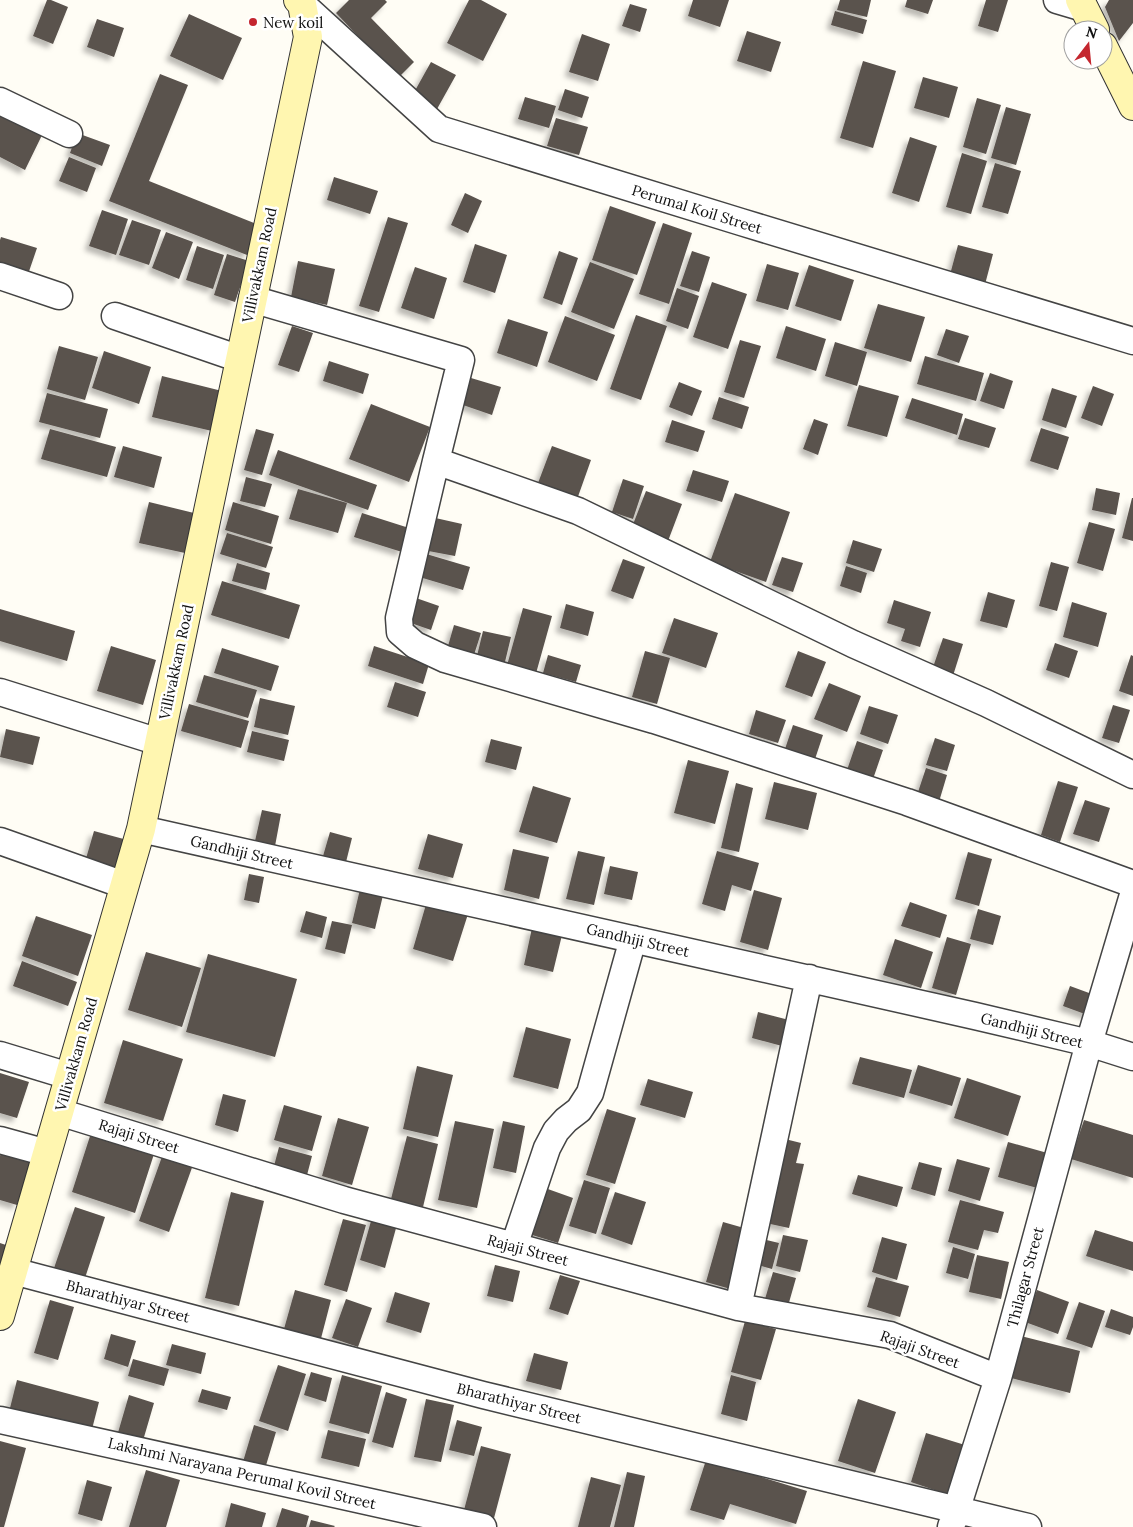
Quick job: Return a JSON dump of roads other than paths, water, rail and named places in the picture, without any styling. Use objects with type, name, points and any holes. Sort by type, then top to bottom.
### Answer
[{"type":"street","points":[[1057,0],[1087,13]]},
{"type":"street","name":"Villivakkam Road","points":[[0,1316],[7,1280],[47,1153],[141,829],[308,37],[300,2]]},
{"type":"street","name":"Perumal Koil Street","points":[[300,2],[440,129],[1133,341]]},
{"type":"street","points":[[1113,63],[1130,91]]},
{"type":"street","points":[[0,101],[69,134]]},
{"type":"street","points":[[0,276],[59,296]]},
{"type":"street","points":[[252,299],[461,360],[399,618],[400,632],[414,645],[445,659],[654,720],[898,799],[1133,884]]},
{"type":"street","points":[[115,316],[240,359]]},
{"type":"street","points":[[436,461],[578,511],[853,644],[986,703],[1133,775]]},
{"type":"street","points":[[0,692],[159,742]]},
{"type":"street","name":"Gandhiji Street","points":[[141,829],[809,978],[1089,1043],[1133,1057]]},
{"type":"street","points":[[0,841],[124,885]]},
{"type":"street","name":"Thilagar Street","points":[[954,1518],[998,1378],[1089,1043],[1133,895]]},
{"type":"street","points":[[514,1246],[547,1148],[556,1130],[579,1110],[590,1093],[633,939]]},
{"type":"street","points":[[738,1307],[809,978]]},
{"type":"street","points":[[0,1054],[69,1076]]},
{"type":"street","name":"Rajaji Street","points":[[59,1112],[344,1200],[738,1307],[890,1335],[998,1378]]},
{"type":"street","points":[[0,1140],[47,1153]]},
{"type":"street","name":"Bharathiyar Street","points":[[7,1280],[483,1395],[954,1518],[1028,1527]]},
{"type":"street","name":"Lakshmi Narayana Perumal Kovil Street","points":[[0,1420],[484,1527]]},
{"type":"place","name":"New koil","points":[[253,22]]}]
